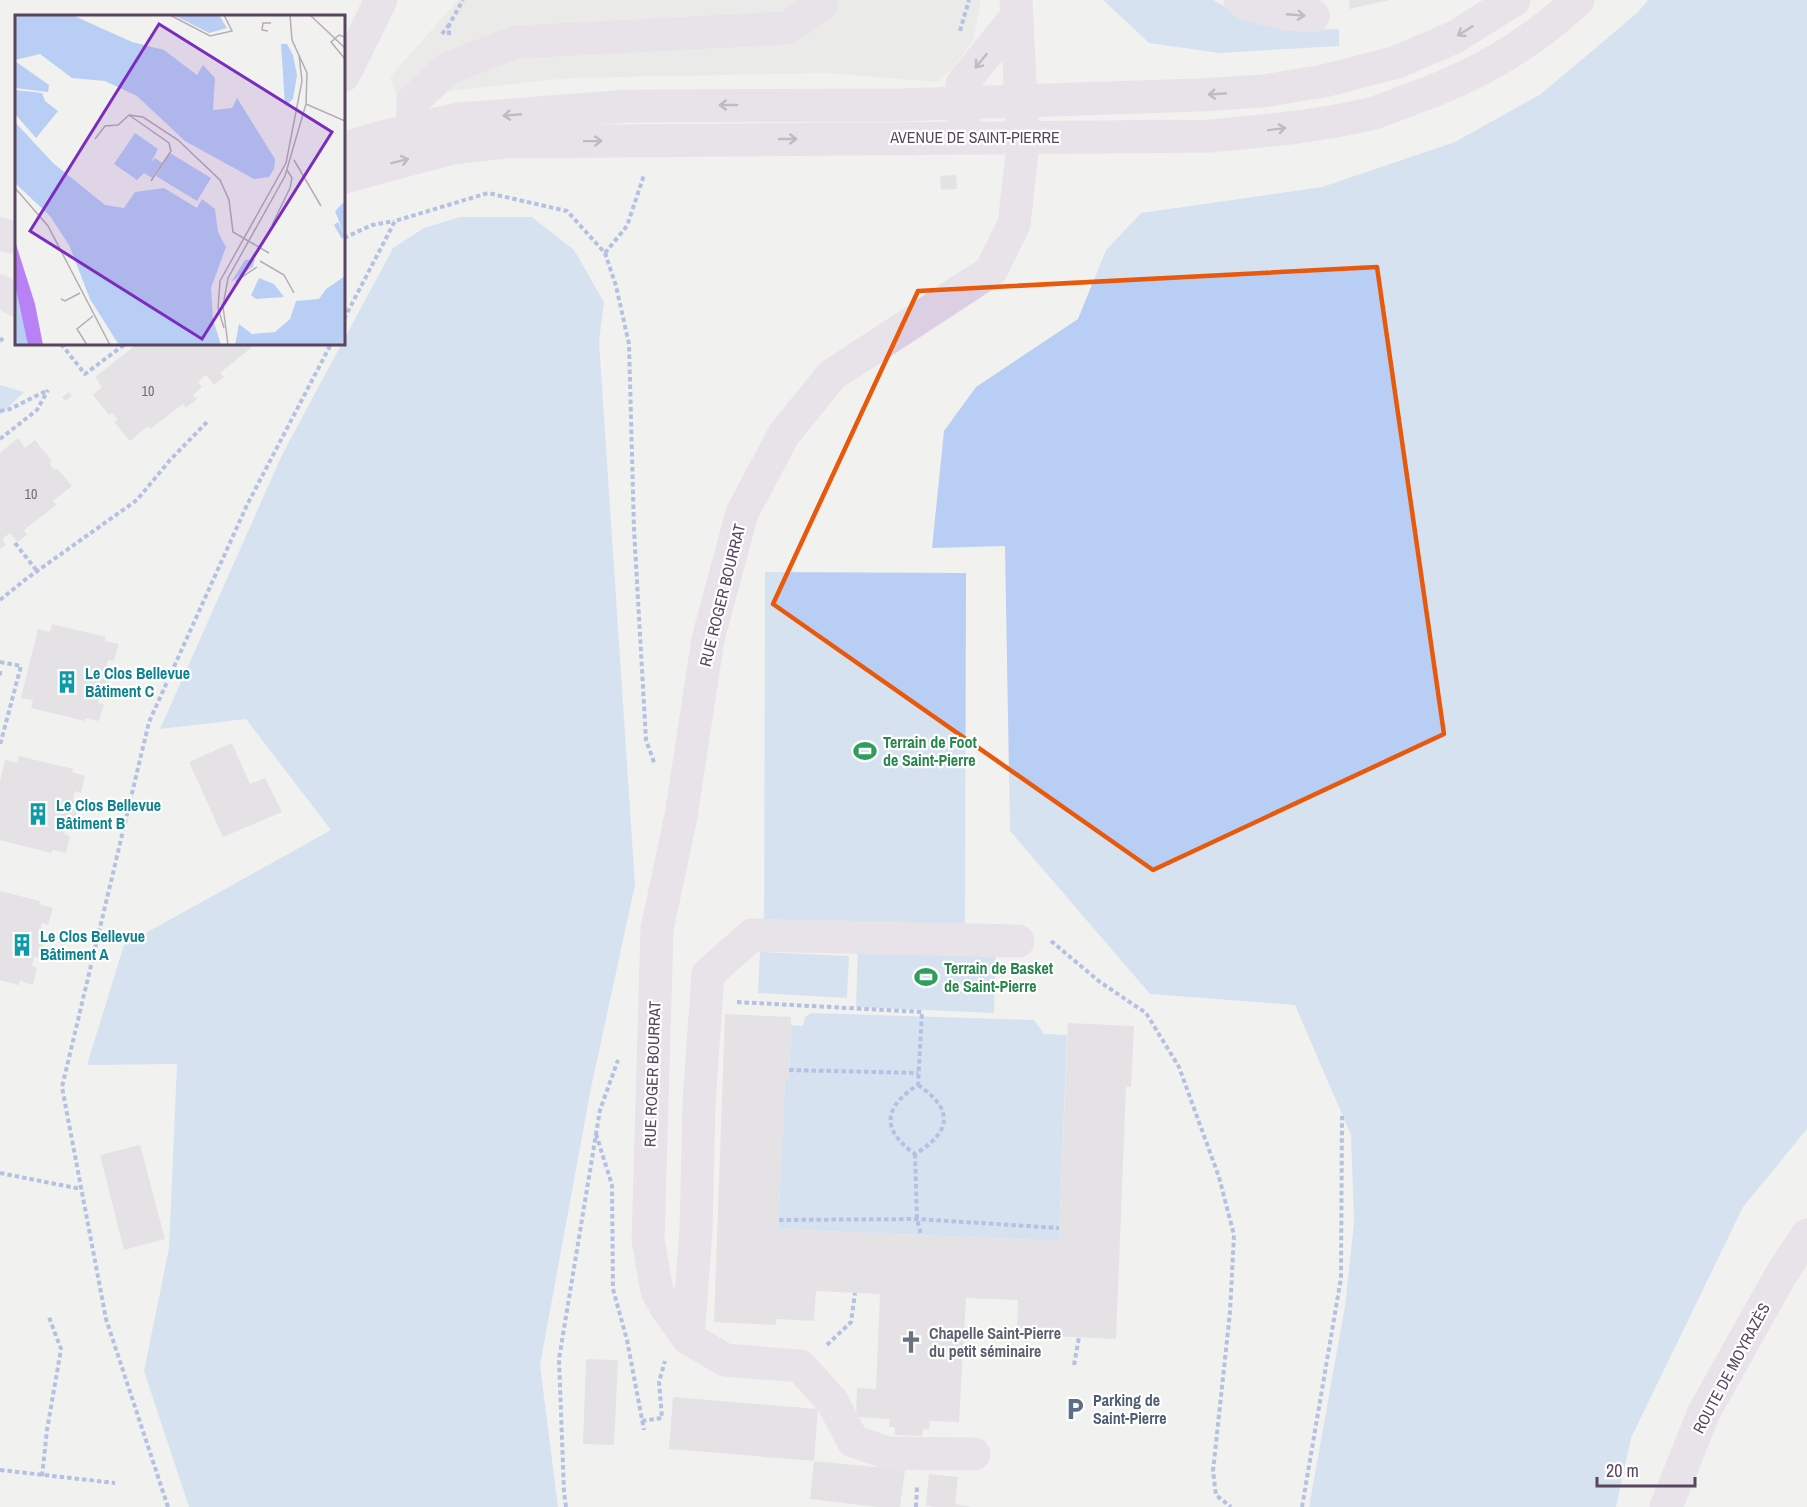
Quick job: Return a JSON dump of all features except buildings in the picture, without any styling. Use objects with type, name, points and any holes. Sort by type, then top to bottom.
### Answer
[{"type":"street","points":[[345,73],[381,0]]},
{"type":"street","points":[[1240,0],[1287,14],[1313,16]]},
{"type":"street","name":"AVENUE DE SAINT-PIERRE","points":[[1022,120],[1220,94],[1263,91],[1324,81],[1397,62],[1455,37],[1514,0]]},
{"type":"street","name":"AVENUE DE SAINT-PIERRE","points":[[345,148],[458,119],[628,106],[964,120],[1022,120],[1210,136],[1316,124],[1376,112],[1431,93],[1491,65],[1553,23],[1578,0]]},
{"type":"street","points":[[413,129],[413,101],[448,68],[517,42],[787,28],[820,5]]},
{"type":"street","points":[[964,120],[962,84],[1017,8]]},
{"type":"street","name":"RUE ROGER BOURRAT","points":[[688,1338],[657,1291],[648,1240],[657,929],[681,816],[708,639],[742,513],[784,434],[832,375],[991,271],[1014,224],[1022,120],[1017,8]]},
{"type":"street","name":"AVENUE DE SAINT-PIERRE","points":[[345,177],[452,148],[504,142],[826,139],[964,120]]},
{"type":"street","points":[[0,234],[15,238]]},
{"type":"street","points":[[0,256],[15,252]]},
{"type":"street","points":[[0,291],[15,299]]},
{"type":"street","points":[[0,306],[15,300]]},
{"type":"street","points":[[974,1454],[888,1453],[853,1441],[832,1401],[800,1366],[725,1360],[688,1338],[696,1230],[699,1103],[708,974],[752,935],[1018,941]]},
{"type":"street","name":"ROUTE DE MOYRAZÈS","points":[[1666,1507],[1704,1412],[1782,1274],[1807,1235]]},
{"type":"path","points":[[605,253],[627,226],[645,173],[645,140]]},
{"type":"path","points":[[345,238],[372,225],[395,221],[488,193],[567,211],[605,253],[616,286],[629,344],[634,529],[645,740],[657,770]]},
{"type":"path","points":[[345,317],[395,221]]},
{"type":"path","points":[[62,345],[85,374],[124,345]]},
{"type":"path","points":[[168,1507],[106,1319],[62,1087],[149,722],[247,505],[330,345]]},
{"type":"path","points":[[0,411],[10,409],[48,390],[37,410],[0,439]]},
{"type":"path","points":[[0,600],[137,500],[170,460],[207,422]]},
{"type":"path","points":[[15,543],[37,571]]},
{"type":"path","points":[[0,662],[21,666],[0,745]]},
{"type":"path","points":[[0,671],[0,676]]},
{"type":"path","points":[[1018,941],[1048,939],[1100,982],[1146,1013],[1179,1067],[1219,1177],[1234,1235],[1230,1312],[1214,1471],[1216,1495],[1231,1507]]},
{"type":"path","points":[[707,1000],[922,1012],[918,1085]]},
{"type":"path","points":[[566,1507],[559,1359],[600,1110],[620,1055]]},
{"type":"path","points":[[789,1070],[918,1072]]},
{"type":"path","points":[[918,1085],[900,1097],[893,1106],[890,1117],[897,1139],[915,1154],[917,1219],[921,1235]]},
{"type":"path","points":[[915,1154],[934,1142],[941,1133],[944,1122],[937,1101],[918,1085]]},
{"type":"path","points":[[1302,1507],[1341,1278],[1342,1116]]},
{"type":"path","points":[[0,1173],[81,1189]]},
{"type":"path","points":[[779,1220],[917,1219],[1059,1228]]},
{"type":"path","points":[[800,1366],[831,1342],[851,1322],[855,1293]]},
{"type":"path","points":[[42,1476],[47,1430],[61,1349],[49,1317]]},
{"type":"path","points":[[1074,1365],[1079,1337]]},
{"type":"path","points":[[0,1470],[115,1484]]},
{"type":"highlighted area","points":[[1377,267],[1444,734],[1153,870],[773,604],[918,291]]},
{"type":"shaded area","points":[[458,0],[981,0],[973,41],[953,68],[936,82],[827,73],[570,78],[448,91],[413,101],[396,95],[390,77]]},
{"type":"shaded area","points":[[1103,0],[1213,0],[1258,24],[1300,30],[1339,29],[1339,46],[1219,53],[1149,43]]},
{"type":"shaded area","points":[[1648,0],[1807,0],[1807,1129],[1743,1207],[1631,1438],[1616,1507],[1309,1507],[1345,1306],[1354,1222],[1351,1135],[1295,1005],[1150,994],[1010,831],[1005,546],[932,548],[944,431],[976,387],[1078,319],[1106,250],[1141,213],[1322,187],[1455,142],[1541,94],[1638,12]]},
{"type":"shaded area","points":[[460,217],[532,217],[574,250],[604,302],[599,341],[635,885],[591,1088],[540,1365],[558,1507],[189,1507],[144,1371],[169,1248],[177,1064],[87,1065],[124,945],[331,830],[246,719],[160,729],[282,455],[341,345],[345,345],[345,338],[393,248],[424,228]]},
{"type":"shaded area","points":[[0,385],[24,392],[0,415]]},
{"type":"shaded area","name":"Terrain de Foot de Saint-Pierre","points":[[765,572],[966,573],[965,931],[764,930]]},
{"type":"shaded area","name":"Terrain de Basket de Saint-Pierre","points":[[858,941],[996,948],[994,1013],[856,1007]]},
{"type":"shaded area","points":[[760,952],[849,956],[847,998],[758,993]]},
{"type":"shaded area","points":[[811,1013],[1034,1020],[1044,1034],[1067,1035],[1059,1241],[778,1229],[785,1079],[789,1079],[791,1025],[803,1026],[805,1017]]},
{"type":"place","name":"Le Clos Bellevue Bâtiment C","points":[[67,682]]},
{"type":"place","name":"Terrain de Foot de Saint-Pierre","points":[[865,751]]},
{"type":"place","name":"Le Clos Bellevue Bâtiment B","points":[[38,814]]},
{"type":"place","name":"Le Clos Bellevue Bâtiment A","points":[[22,945]]},
{"type":"place","name":"Terrain de Basket de Saint-Pierre","points":[[926,977]]},
{"type":"place","name":"Chapelle Saint-Pierre du petit séminaire","points":[[911,1342]]},
{"type":"place","name":"Parking de Saint-Pierre","points":[[1075,1409]]}]
